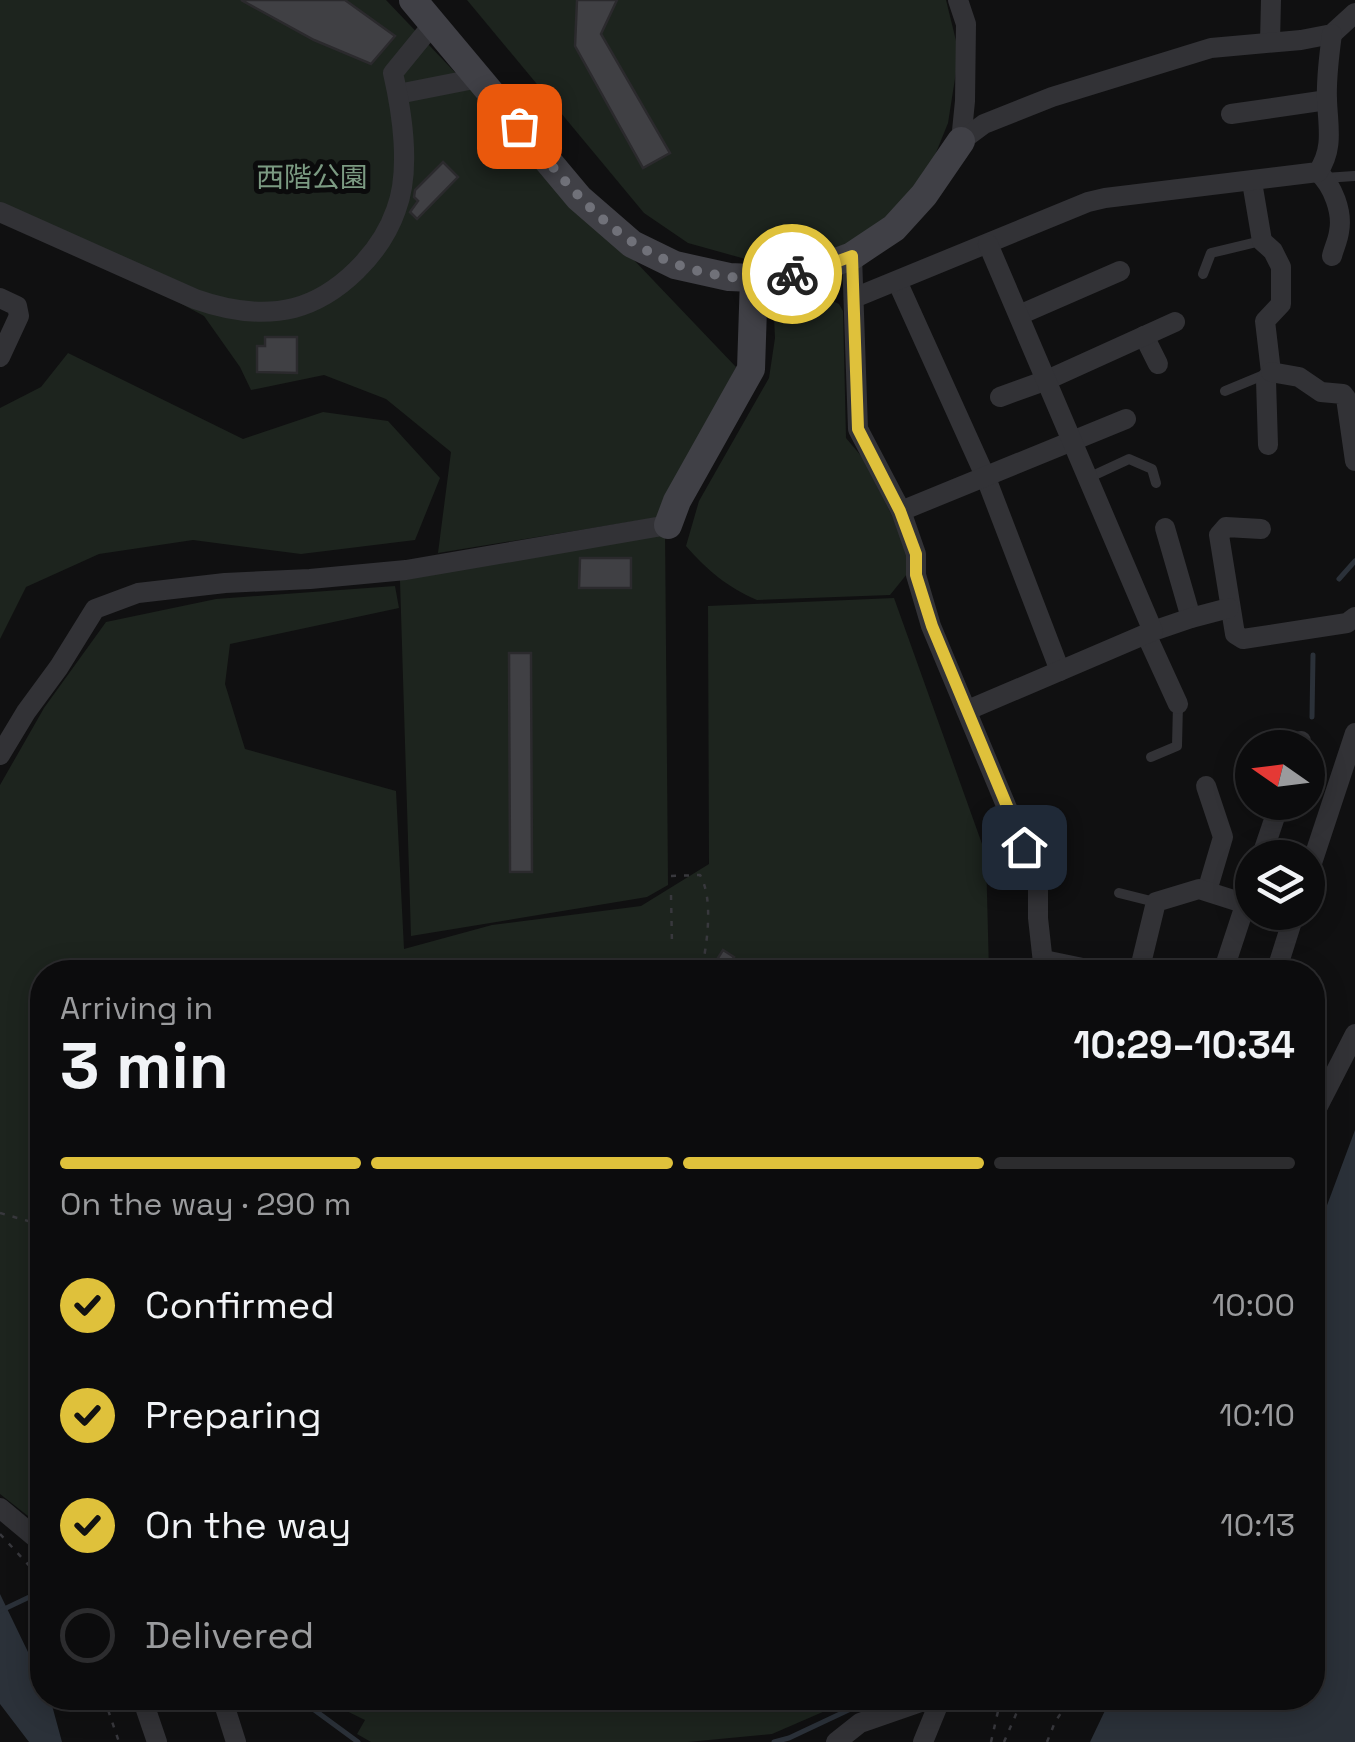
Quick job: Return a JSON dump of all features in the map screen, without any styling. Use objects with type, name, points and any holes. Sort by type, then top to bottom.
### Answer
[{"type":"street","points":[[413,0],[435,12],[593,185],[632,244]]},
{"type":"street","points":[[958,0],[966,24],[961,141]]},
{"type":"street","points":[[1270,42],[1271,0]]},
{"type":"street","points":[[435,12],[479,78],[580,198],[632,244],[675,265],[729,277],[754,278],[809,272],[852,256],[894,228],[924,194],[961,141],[984,124],[1052,97],[1210,48],[1332,34],[1355,13]]},
{"type":"street","points":[[0,212],[196,300],[225,309],[293,308],[327,294],[356,271],[379,244],[397,209],[403,174],[402,125],[393,73],[435,12]]},
{"type":"street","points":[[1332,34],[1327,100],[1330,129],[1321,175],[1336,199],[1340,229],[1332,256]]},
{"type":"street","points":[[398,94],[479,78]]},
{"type":"street","points":[[1231,114],[1327,100]]},
{"type":"street","points":[[854,298],[1088,202],[1321,175]]},
{"type":"street","points":[[1252,182],[1262,240],[1281,267],[1281,304],[1265,321],[1272,372],[1266,380],[1268,444]]},
{"type":"street","points":[[988,244],[1073,441],[1178,704]]},
{"type":"street","points":[[852,256],[858,429],[900,511],[916,554],[916,575],[932,626],[1038,882],[1043,960]]},
{"type":"street","points":[[1019,315],[1120,271]]},
{"type":"street","points":[[0,756],[95,610],[138,594],[226,583],[406,570],[668,525],[751,368],[754,278]]},
{"type":"street","points":[[897,281],[986,478],[1060,671]]},
{"type":"street","points":[[0,298],[16,306],[18,316],[0,357]]},
{"type":"street","points":[[1000,397],[1175,322]]},
{"type":"street","points":[[1144,336],[1158,364]]},
{"type":"street","points":[[1272,372],[1299,376],[1322,392],[1343,394],[1355,462]]},
{"type":"street","points":[[900,511],[1126,419]]},
{"type":"street","points":[[1261,530],[1226,527],[1219,535],[1235,634],[1243,638],[1348,623],[1355,618]]},
{"type":"street","points":[[1165,528],[1191,618]]},
{"type":"street","points":[[968,710],[1150,633],[1229,608]]},
{"type":"street","points":[[1320,840],[1355,733]]},
{"type":"street","points":[[1206,786],[1222,837],[1207,891]]},
{"type":"street","points":[[1142,960],[1156,902],[1199,889],[1235,893]]},
{"type":"street","points":[[1227,960],[1237,930]]},
{"type":"street","points":[[1280,960],[1289,930]]},
{"type":"street","points":[[1325,1093],[1355,1034]]},
{"type":"street","points":[[0,1508],[30,1533]]},
{"type":"street","points":[[146,1710],[158,1742]]},
{"type":"street","points":[[226,1710],[236,1742]]},
{"type":"street","points":[[836,1742],[860,1723],[897,1710]]},
{"type":"street","points":[[923,1742],[935,1710]]},
{"type":"lane","points":[[1321,175],[1354,176]]},
{"type":"lane","points":[[1203,274],[1211,253],[1262,240]]},
{"type":"lane","points":[[1225,390],[1272,372]]},
{"type":"lane","points":[[1088,478],[1129,459],[1152,469],[1156,483]]},
{"type":"lane","points":[[1151,757],[1176,746],[1178,704]]},
{"type":"lane","points":[[1119,893],[1156,902]]},
{"type":"path","points":[[671,876],[700,875],[705,884],[703,960]]},
{"type":"path","points":[[671,896],[672,944]]},
{"type":"path","points":[[0,1212],[30,1221]]},
{"type":"path","points":[[0,1534],[30,1568]]},
{"type":"path","points":[[108,1710],[120,1742]]},
{"type":"path","points":[[991,1742],[998,1710]]},
{"type":"path","points":[[1004,1742],[1018,1710]]},
{"type":"path","points":[[1047,1742],[1064,1710]]},
{"type":"green space","name":"西階公園","points":[[0,0],[386,0],[736,367],[660,517],[438,553],[451,452],[386,399],[324,375],[251,390],[240,367],[204,316],[0,206]]},
{"type":"green space","points":[[467,0],[946,0],[959,53],[948,123],[931,165],[909,202],[872,234],[820,254],[749,260],[688,243],[644,213]]},
{"type":"green space","points":[[822,296],[839,304],[843,311],[846,438],[862,457],[905,541],[911,569],[890,595],[757,600],[718,577],[686,546],[699,501],[769,378],[774,317],[783,306]]},
{"type":"green space","points":[[68,353],[243,439],[323,412],[388,421],[440,478],[415,540],[301,554],[193,540],[99,554],[26,587],[0,639],[0,408],[41,387]]},
{"type":"green space","points":[[665,531],[668,885],[647,897],[411,936],[400,580]]},
{"type":"green space","points":[[395,586],[399,608],[230,644],[225,684],[245,749],[396,791],[404,949],[492,925],[641,906],[709,864],[708,606],[894,598],[986,855],[989,960],[30,960],[30,1518],[0,1494],[0,785],[44,708],[106,622],[216,599]]},
{"type":"green space","points":[[345,1710],[827,1710],[772,1734],[688,1742],[371,1742],[357,1734],[365,1720]]},
{"type":"shaded area","points":[[1355,1130],[1355,1742],[1090,1742],[1105,1710],[1325,1710],[1325,1211]]},
{"type":"shaded area","points":[[0,1594],[30,1656],[30,1710],[53,1710],[62,1742],[29,1742],[0,1704]]},
{"type":"building","points":[[241,0],[345,0],[395,36],[371,64],[314,40]]},
{"type":"building","points":[[577,0],[617,0],[601,34],[670,153],[643,168],[575,46]]},
{"type":"building","points":[[443,162],[458,177],[417,219],[410,212],[418,201],[415,190]]},
{"type":"building","points":[[265,337],[297,337],[297,373],[257,372],[257,346],[265,346]]},
{"type":"building","points":[[580,558],[631,558],[631,588],[579,588]]},
{"type":"building","points":[[509,653],[531,653],[532,872],[510,872]]},
{"type":"building","points":[[723,950],[734,957],[732,960],[717,960]]},
{"type":"waterway","points":[[1339,579],[1355,561]]},
{"type":"waterway","points":[[1312,717],[1313,655]]},
{"type":"waterway","points":[[0,1611],[30,1597]]},
{"type":"waterway","points":[[314,1710],[358,1742]]},
{"type":"waterway","points":[[774,1742],[848,1710]]},
{"type":"way so far","points":[[519,126],[580,198],[632,244],[675,265],[729,277],[792,274]]},
{"type":"route","points":[[792,274],[852,256],[858,429],[900,511],[916,554],[916,575],[932,626],[1024,847]]}]
